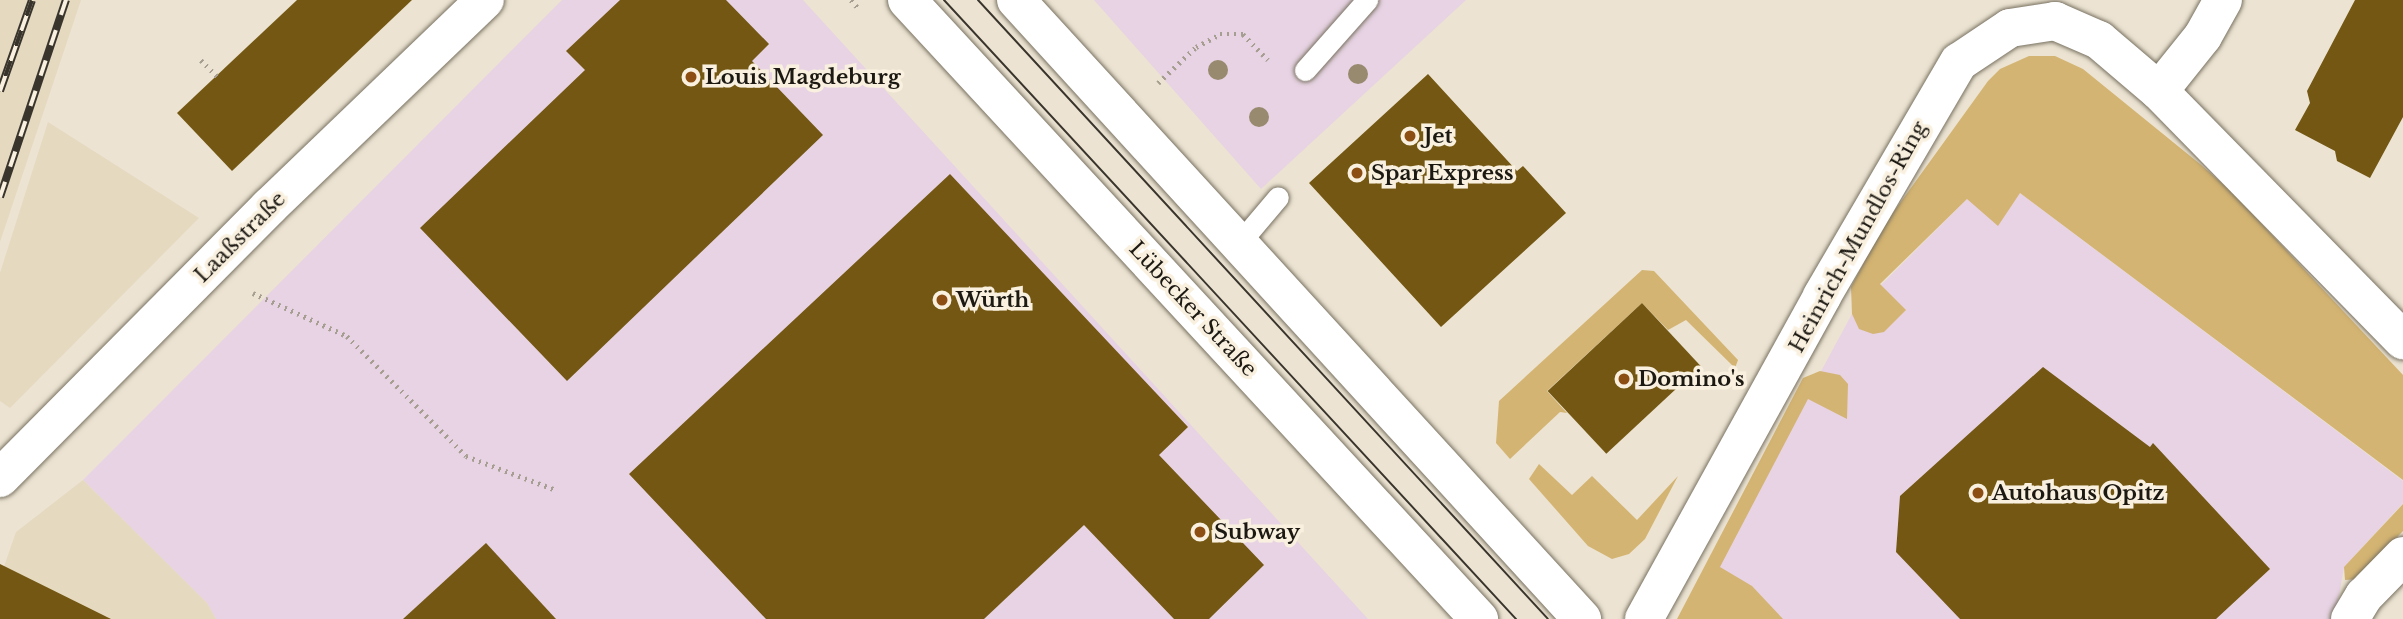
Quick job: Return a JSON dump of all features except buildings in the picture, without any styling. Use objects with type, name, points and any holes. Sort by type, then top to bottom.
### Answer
[{"type":"street","name":"Laaßstraße","points":[[0,478],[270,207],[485,0]]},
{"type":"street","name":"Lübecker Straße","points":[[907,0],[1479,619]]},
{"type":"street","points":[[1016,0],[1241,241],[1582,619]]},
{"type":"street","points":[[2160,91],[2203,36],[2223,0]]},
{"type":"street","name":"Heinrich-Mundlos-Ring","points":[[1644,619],[1822,296],[1959,62],[2010,28],[2055,21],[2099,40],[2160,91],[2403,340]]},
{"type":"street","points":[[2350,619],[2364,596],[2403,556]]},
{"type":"lane","points":[[1306,70],[1367,0]]},
{"type":"lane","points":[[1241,241],[1278,197]]},
{"type":"path","points":[[1147,94],[1196,47],[1220,34],[1243,34],[1291,84],[1306,70]]},
{"type":"path","points":[[201,60],[217,76]]},
{"type":"path","points":[[248,291],[347,336],[466,456],[554,489]]},
{"type":"shaded area","points":[[0,0],[81,0],[0,242]]},
{"type":"shaded area","points":[[562,0],[803,0],[1368,619],[216,619],[207,603],[83,480]]},
{"type":"shaded area","points":[[1094,0],[1466,0],[1261,189]]},
{"type":"shaded area","points":[[2029,56],[2055,56],[2083,69],[2200,164],[2231,191],[2403,375],[2403,480],[2020,193],[1998,226],[1967,199],[1880,284],[1906,310],[1884,332],[1873,334],[1859,329],[1852,314],[1851,287],[1882,228],[1988,81],[2000,69]]},
{"type":"shaded area","points":[[48,122],[199,218],[10,408],[0,401],[0,273]]},
{"type":"shaded area","points":[[2020,193],[2403,481],[2403,503],[2344,567],[2335,619],[1707,619],[1695,604],[1852,314],[1968,198]]},
{"type":"shaded area","points":[[1642,270],[1654,271],[1738,360],[1735,368],[1686,320],[1668,330],[1642,303],[1547,391],[1567,413],[1560,412],[1510,459],[1496,443],[1499,401]]},
{"type":"shaded area","points":[[1820,371],[1840,375],[1848,384],[1847,419],[1808,399],[1720,567],[1752,586],[1783,619],[1677,619],[1803,378]]},
{"type":"shaded area","points":[[1539,464],[1572,495],[1592,476],[1637,520],[1678,476],[1645,539],[1629,554],[1612,559],[1588,546],[1529,479]]},
{"type":"shaded area","points":[[83,480],[207,603],[216,619],[0,619],[0,578],[16,532]]},
{"type":"shaded area","points":[[2403,504],[2403,531],[2357,579],[2345,580],[2344,567]]},
{"type":"tram line","points":[[944,0],[1516,619]]},
{"type":"tram line","points":[[978,0],[1548,619]]},
{"type":"railway","points":[[0,91],[32,0]]},
{"type":"railway","points":[[0,197],[66,0]]},
{"type":"place","name":"Louis Magdeburg","points":[[691,77]]},
{"type":"place","name":"Jet","points":[[1410,136]]},
{"type":"place","name":"Spar Express","points":[[1357,173]]},
{"type":"place","name":"Würth","points":[[942,300]]},
{"type":"place","name":"Domino's","points":[[1624,379]]},
{"type":"place","name":"Autohaus Opitz","points":[[1978,493]]},
{"type":"place","name":"Subway","points":[[1200,532]]}]
